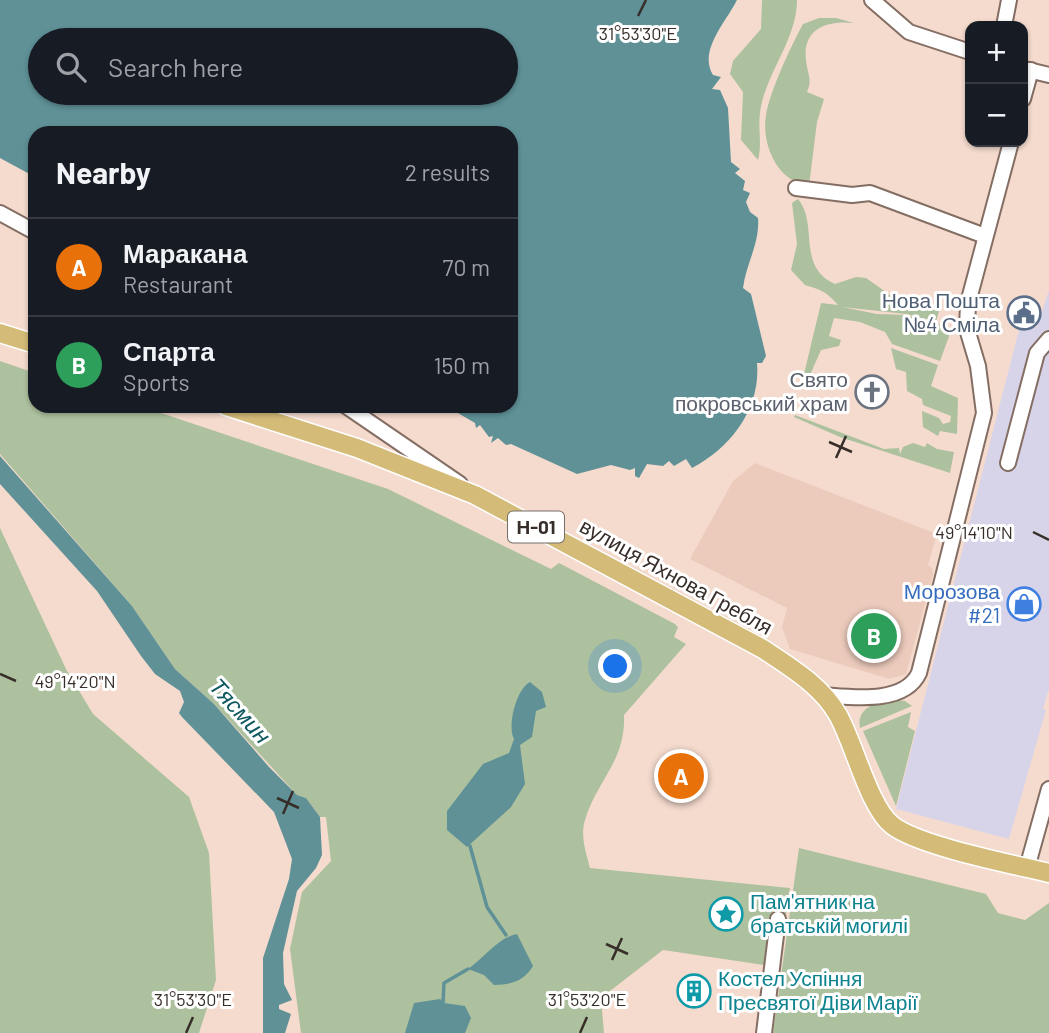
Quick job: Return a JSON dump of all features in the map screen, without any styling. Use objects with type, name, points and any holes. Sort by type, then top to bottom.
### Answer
[{"type":"main road","points":[[0,333],[28,342]]},
{"type":"main road","name":"вулиця Яхнова Гребля","points":[[248,413],[357,448],[475,495],[763,649],[798,673],[823,695]]},
{"type":"main road","name":"Н-01","points":[[823,695],[838,714],[878,806],[892,826],[920,839],[1049,873]]},
{"type":"street","points":[[872,0],[909,32],[965,50]]},
{"type":"street","points":[[1005,21],[1009,0]]},
{"type":"street","points":[[1028,69],[1049,75]]},
{"type":"street","points":[[823,695],[878,697],[909,686],[919,673],[984,413],[978,366],[967,329],[968,303],[1010,147]]},
{"type":"street","points":[[796,188],[852,195],[870,193],[985,236]]},
{"type":"street","points":[[0,213],[28,228]]},
{"type":"street","points":[[1008,463],[1037,353],[1049,339]]},
{"type":"street","points":[[356,413],[475,495]]},
{"type":"street","points":[[838,714],[846,702],[859,698]]},
{"type":"street","points":[[1027,868],[1049,789]]},
{"type":"street","points":[[764,1033],[778,919]]},
{"type":"shaded area","points":[[1049,290],[1049,689],[1043,709],[1046,710],[1009,839],[896,809],[1021,322],[1037,327]]},
{"type":"shaded area","points":[[755,463],[937,534],[928,565],[932,568],[933,575],[906,674],[889,679],[790,649],[782,627],[787,608],[690,559],[733,481]]},
{"type":"green space","points":[[762,0],[797,0],[793,26],[762,102],[758,160],[741,140],[743,92],[730,74],[733,61],[761,29]]},
{"type":"green space","points":[[819,18],[836,18],[854,23],[826,25],[813,33],[808,40],[806,60],[810,83],[807,92],[824,99],[817,122],[809,186],[798,183],[780,170],[769,150],[765,126],[772,94],[803,24]]},
{"type":"green space","points":[[798,199],[807,220],[812,256],[823,276],[835,284],[856,277],[866,278],[893,297],[927,305],[939,311],[936,322],[906,314],[842,307],[877,314],[907,315],[952,328],[940,361],[892,344],[885,332],[860,322],[834,318],[829,336],[841,340],[839,346],[821,350],[810,375],[804,374],[821,303],[838,305],[823,292],[805,285],[791,270],[797,244],[792,203]]},
{"type":"green space","points":[[891,348],[938,365],[931,386],[958,398],[957,434],[940,431],[938,436],[923,427],[922,411],[939,418],[943,424],[950,422],[951,416],[923,405],[922,399],[907,391],[906,372],[896,369]]},
{"type":"green space","points":[[0,361],[28,371],[28,413],[161,413],[388,489],[551,569],[559,563],[675,624],[678,627],[674,637],[686,644],[624,715],[616,758],[585,820],[583,838],[590,868],[790,888],[778,967],[663,950],[601,998],[604,1033],[301,1033],[290,949],[302,892],[331,861],[326,817],[320,817],[306,798],[297,795],[214,704],[175,669],[132,606],[0,454]]},
{"type":"green space","points":[[795,415],[884,449],[899,448],[900,454],[903,447],[913,443],[925,447],[927,443],[937,449],[954,452],[950,473],[840,437],[794,417]]},
{"type":"green space","points":[[0,528],[66,669],[93,714],[189,797],[209,853],[216,980],[199,1033],[0,1033]]},
{"type":"green space","points":[[888,699],[905,701],[912,706],[860,728],[863,712],[871,705]]},
{"type":"green space","points":[[911,712],[908,727],[915,731],[896,806],[863,731]]},
{"type":"green space","points":[[799,848],[986,894],[998,913],[1025,920],[1049,903],[1049,1033],[773,1033]]},
{"type":"water","points":[[0,0],[737,0],[715,37],[709,66],[713,75],[721,77],[712,89],[720,90],[728,108],[731,162],[740,169],[735,173],[745,181],[743,190],[750,193],[746,202],[750,212],[758,218],[757,236],[743,288],[751,294],[766,356],[762,363],[757,363],[754,396],[741,425],[731,438],[706,460],[692,468],[686,459],[674,466],[669,461],[663,466],[647,464],[639,478],[635,476],[635,468],[630,470],[611,465],[577,474],[511,444],[506,445],[498,438],[491,443],[493,436],[489,437],[480,425],[476,428],[475,423],[458,413],[518,413],[518,126],[28,126],[28,173],[0,158]]},
{"type":"water","name":"Тясмин","points":[[0,456],[132,606],[175,669],[214,704],[269,767],[297,795],[306,798],[320,817],[322,855],[316,868],[297,891],[283,953],[284,984],[292,1000],[279,1005],[279,1009],[291,1014],[285,1033],[263,1033],[263,958],[289,879],[292,859],[274,812],[182,717],[179,713],[184,702],[180,691],[155,674],[97,591],[0,484]]},
{"type":"water","points":[[530,682],[542,692],[546,707],[536,711],[532,737],[520,745],[525,784],[511,807],[467,847],[447,830],[447,811],[483,764],[509,753],[514,739],[514,709],[521,692]]},
{"type":"water","points":[[517,934],[533,966],[521,979],[494,985],[484,975],[468,969],[498,943]]},
{"type":"water","points":[[440,999],[444,1003],[465,1006],[471,1018],[465,1033],[405,1033],[414,1003]]},
{"type":"waterway","points":[[470,846],[487,907],[506,935]]},
{"type":"waterway","points":[[443,1003],[444,983],[468,969]]},
{"type":"place","name":"Нова Пошта №4 Сміла","points":[[1024,313]]},
{"type":"place","name":"Свято покровський храм","points":[[872,392]]},
{"type":"place","name":"Морозова #21","points":[[1024,604]]},
{"type":"place","name":"Спарта","points":[[874,636]]},
{"type":"place","name":"Маракана","points":[[681,776]]},
{"type":"place","name":"Пам'ятник на братській могилі","points":[[726,914]]},
{"type":"place","name":"Костел Успіння Пресвятої Діви Марії","points":[[694,991]]}]
